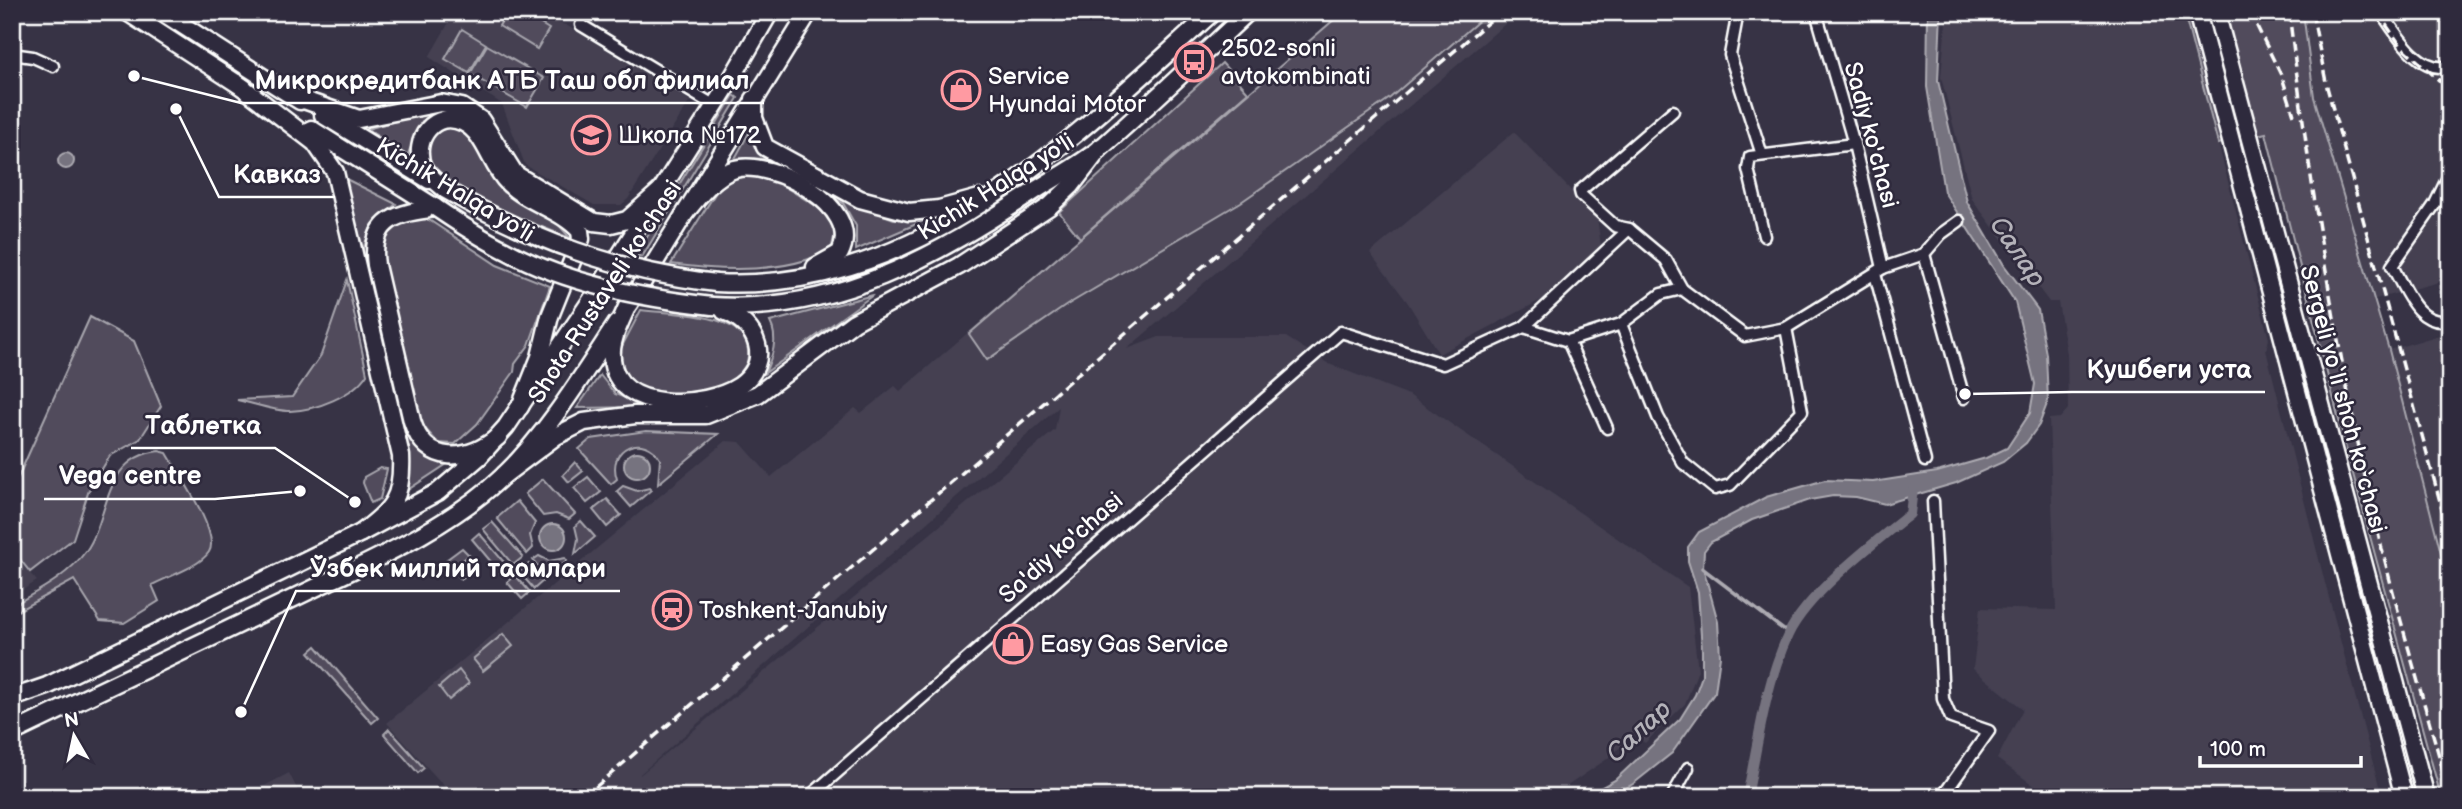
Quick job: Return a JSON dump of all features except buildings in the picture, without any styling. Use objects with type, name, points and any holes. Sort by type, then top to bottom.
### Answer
[{"type":"main road","name":"Kichik Halqa yo'li","points":[[127,12],[506,251],[558,272],[643,296],[712,306],[761,307],[802,302],[902,270],[984,225],[1101,147],[1248,12]]},
{"type":"main road","name":"Kichik Halqa yo'li","points":[[162,12],[292,96],[446,190],[507,223],[578,254],[648,274],[716,283],[774,283],[817,275],[893,252],[998,193],[1089,125],[1213,12]]},
{"type":"main road","name":"Shota Rustaveli ko'chasi","points":[[12,698],[47,686],[361,533],[438,492],[498,437],[520,407],[715,106],[770,12]]},
{"type":"main road","name":"Shota Rustaveli ko'chasi","points":[[12,733],[439,524],[504,475],[586,370],[809,12]]},
{"type":"main road","name":"Sergeli yo‘li shoh ko‘chasi","points":[[2197,12],[2404,797]]},
{"type":"main road","name":"Sergeli yo‘li shoh ko‘chasi","points":[[2216,12],[2426,797]]},
{"type":"main road","points":[[237,83],[315,143],[335,172],[401,456],[397,499],[384,515],[361,533]]},
{"type":"main road","points":[[292,96],[359,119],[441,103],[463,107],[481,120],[515,174],[594,222],[611,224],[627,220],[661,190]]},
{"type":"main road","points":[[754,99],[754,118],[765,147],[866,202],[897,210],[916,211],[955,205],[998,193]]},
{"type":"main road","points":[[446,190],[426,171],[420,152],[428,127],[437,120],[449,118],[470,126],[507,183],[577,227],[581,234],[520,407]]},
{"type":"main road","points":[[504,475],[556,436],[584,422],[635,415],[706,415],[758,394],[853,322],[958,266],[1050,206],[1071,186],[1101,147]]},
{"type":"main road","points":[[686,212],[726,173],[751,167],[784,177],[832,207],[845,228],[846,238],[841,253],[774,283]]},
{"type":"main road","points":[[436,208],[406,212],[390,218],[380,233],[376,246],[376,265],[413,425],[423,441],[447,456],[477,452],[498,437]]},
{"type":"main road","points":[[627,307],[612,348],[612,360],[618,380],[628,390],[641,396],[675,402],[724,393],[739,385],[752,369],[757,343],[751,327],[738,316],[712,306]]},
{"type":"street","points":[[1738,12],[1730,55],[1762,155]]},
{"type":"street","name":"Sadiy ko'chasi","points":[[1816,12],[1854,144],[1879,271],[1925,461]]},
{"type":"street","points":[[2381,12],[2419,59],[2434,68],[2449,68]]},
{"type":"street","points":[[581,25],[715,106]]},
{"type":"street","points":[[12,54],[33,57],[53,66]]},
{"type":"street","points":[[1673,111],[1580,191],[1581,195],[1615,226],[1629,229],[1666,260],[1682,289],[1745,336],[1786,328],[1879,271],[1924,254],[1941,234],[1959,221]]},
{"type":"street","points":[[1764,236],[1748,170],[1749,157],[1854,144]]},
{"type":"street","points":[[2450,173],[2435,204],[2392,265],[2411,300],[2426,318],[2438,323],[2450,320]]},
{"type":"street","points":[[1629,229],[1524,327],[1568,341],[1621,324],[1661,294],[1682,289]]},
{"type":"street","points":[[1924,254],[1964,398]]},
{"type":"street","points":[[1621,324],[1658,417],[1683,463],[1715,489],[1730,485],[1802,411],[1786,328]]},
{"type":"street","name":"Sa'diy ko'chasi","points":[[809,797],[1341,332],[1443,364],[1524,327]]},
{"type":"street","points":[[1568,341],[1607,428]]},
{"type":"street","points":[[1933,501],[1943,699],[1951,718],[1989,731],[1942,797]]},
{"type":"street","points":[[1672,797],[1688,768]]},
{"type":"shaded area","name":"Школа №172","points":[[455,12],[534,12],[546,20],[566,25],[690,101],[628,199],[621,205],[594,205],[525,165],[502,104],[429,57]]},
{"type":"shaded area","points":[[507,12],[521,12],[549,29],[537,49],[499,26]]},
{"type":"shaded area","points":[[1341,12],[1519,12],[1127,349],[1159,337],[1286,337],[1329,364],[1409,395],[1688,587],[1698,670],[1685,704],[1645,743],[1634,735],[1607,759],[1551,797],[439,797],[446,788],[387,723],[726,441],[740,442],[771,477],[855,408],[861,413],[895,386],[900,391]],"holes":[[[1059,407],[1055,430],[640,775]]]},
{"type":"shaded area","points":[[1343,12],[1489,12],[1390,98],[1293,166],[1241,202],[1067,305],[987,360],[969,334]]},
{"type":"shaded area","name":"Салар","points":[[1928,12],[1941,12],[1938,81],[1967,202],[2004,265],[2038,310],[2046,354],[2048,401],[2039,425],[2026,443],[2003,462],[1956,483],[1885,504],[1856,497],[1833,496],[1810,500],[1752,520],[1711,542],[1704,551],[1703,567],[1718,622],[1720,656],[1715,692],[1672,753],[1633,784],[1610,797],[1584,797],[1615,780],[1680,719],[1695,695],[1702,676],[1702,650],[1698,592],[1688,561],[1688,547],[1699,532],[1766,497],[1825,480],[1873,482],[1937,472],[1986,458],[2007,448],[2030,413],[2035,384],[2015,302],[1944,192],[1927,87]]},
{"type":"shaded area","points":[[1947,12],[2184,12],[2269,339],[2266,350],[2382,797],[2050,797],[1997,759],[2023,709],[1973,669],[1980,608],[2056,610],[2049,419],[2060,418],[2068,409],[2067,354],[2058,302],[2049,302],[1972,199],[1941,77]]},
{"type":"shaded area","points":[[2184,12],[2303,12],[2314,97],[2389,350],[2450,588],[2450,797],[2441,797],[2347,452],[2266,133],[2218,144]]},
{"type":"shaded area","points":[[2303,12],[2450,12],[2450,279],[2372,300],[2314,97]]},
{"type":"shaded area","points":[[462,29],[486,44],[469,73],[445,59]]},
{"type":"shaded area","points":[[487,45],[544,78],[527,107],[470,74]]},
{"type":"shaded area","points":[[1222,63],[1248,92],[1080,238],[1059,212]]},
{"type":"shaded area","points":[[734,95],[738,98],[642,257],[636,255]]},
{"type":"shaded area","points":[[436,110],[448,111],[422,121],[407,156],[367,129]]},
{"type":"shaded area","points":[[446,124],[463,131],[469,138],[503,192],[558,224],[570,238],[494,207],[440,175],[428,160],[429,136]]},
{"type":"shaded area","points":[[1514,132],[1597,217],[1601,246],[1556,292],[1439,354],[1408,303],[1370,253]]},
{"type":"shaded area","points":[[749,133],[768,157],[843,200],[894,219],[928,219],[856,250],[856,226],[843,203],[767,159],[744,158],[733,162]]},
{"type":"shaded area","points":[[63,153],[69,153],[74,161],[72,167],[63,169],[58,164],[58,158]]},
{"type":"shaded area","points":[[744,176],[767,176],[821,209],[836,229],[831,250],[794,263],[752,269],[671,264],[718,189],[727,182]]},
{"type":"shaded area","points":[[344,178],[396,204],[371,227],[363,249]]},
{"type":"shaded area","points":[[407,217],[429,220],[497,265],[550,286],[529,345],[515,364],[514,372],[477,424],[455,444],[438,443],[422,425],[381,255],[384,233]]},
{"type":"shaded area","points":[[347,280],[367,374],[361,382],[333,400],[300,410],[277,410],[237,400],[292,397],[321,355]]},
{"type":"shaded area","points":[[873,295],[765,373],[774,341],[770,322]]},
{"type":"shaded area","points":[[641,310],[693,315],[728,325],[740,333],[747,346],[747,363],[733,380],[724,385],[684,393],[644,389],[628,377],[620,350]]},
{"type":"shaded area","points":[[90,317],[134,341],[161,406],[140,439],[110,456],[89,490],[73,539],[30,572],[12,549],[12,491]]},
{"type":"shaded area","points":[[2450,332],[2450,588],[2389,350]]},
{"type":"shaded area","points":[[600,375],[615,394],[648,407],[577,408]]},
{"type":"shaded area","points":[[403,428],[418,448],[447,464],[409,489],[410,461]]},
{"type":"shaded area","points":[[646,431],[718,434],[658,484],[660,459],[645,446],[628,447],[622,452],[615,468],[617,479],[611,484],[579,449],[591,439]]},
{"type":"shaded area","points":[[159,451],[167,453],[204,518],[211,543],[209,552],[191,567],[152,585],[159,601],[124,623],[100,621],[74,580],[12,614],[12,606],[61,576],[86,551],[94,537],[110,491],[127,465],[140,456]]},
{"type":"shaded area","points":[[637,452],[646,456],[650,465],[646,474],[637,478],[628,474],[624,465],[628,456]]},
{"type":"shaded area","points":[[575,462],[583,471],[569,482],[563,475]]},
{"type":"shaded area","points":[[380,468],[387,469],[380,499],[371,503],[363,483],[364,477]]},
{"type":"shaded area","points":[[588,477],[601,492],[587,503],[574,488]]},
{"type":"shaded area","points":[[543,479],[575,514],[569,519],[556,514],[543,516],[525,494]]},
{"type":"shaded area","points":[[623,486],[637,491],[649,488],[651,490],[631,507],[617,491]]},
{"type":"shaded area","points":[[607,499],[621,515],[607,527],[593,510]]},
{"type":"shaded area","points":[[517,501],[535,523],[530,535],[533,548],[527,554],[497,518]]},
{"type":"shaded area","points":[[581,521],[595,537],[575,554],[578,539],[575,526]]},
{"type":"shaded area","points":[[492,522],[523,557],[513,565],[483,529]]},
{"type":"shaded area","points":[[553,524],[562,528],[566,537],[562,546],[553,550],[544,546],[540,537],[544,528]]},
{"type":"shaded area","points":[[479,533],[509,568],[502,575],[472,539]]},
{"type":"shaded area","points":[[462,548],[469,555],[457,565],[465,576],[461,579],[446,560]]},
{"type":"shaded area","points":[[12,553],[37,581],[12,597]]},
{"type":"shaded area","points":[[539,556],[549,561],[565,558],[567,561],[547,578],[533,560]]},
{"type":"shaded area","points":[[529,564],[543,581],[534,589],[519,572]]},
{"type":"shaded area","points":[[515,575],[530,592],[522,599],[507,582]]},
{"type":"shaded area","points":[[503,634],[513,646],[483,671],[473,659]]},
{"type":"shaded area","points":[[316,646],[378,718],[372,723],[309,652]]},
{"type":"shaded area","points":[[459,670],[469,683],[449,700],[439,687]]},
{"type":"shaded area","points":[[389,729],[424,768],[418,773],[384,734]]},
{"type":"shaded area","points":[[289,773],[301,797],[243,797]]},
{"type":"waterway","name":"Салар","points":[[1747,797],[1773,674],[1788,635],[1797,619],[1826,586],[1910,514],[1913,489]]},
{"type":"waterway","points":[[1702,568],[1789,634]]},
{"type":"railway","points":[[584,797],[1500,12]]},
{"type":"railway","points":[[2250,12],[2282,77],[2294,115]]},
{"type":"railway","points":[[2289,12],[2320,236],[2361,457],[2391,585],[2450,795]]},
{"type":"railway","points":[[2312,12],[2327,87],[2450,538]]},
{"type":"railway","points":[[2377,12],[2401,46],[2450,90]]},
{"type":"place","name":"2502-sonli avtokombinati","points":[[1194,62]]},
{"type":"place","name":"Микрокредитбанк АТБ Таш обл филиал","points":[[134,76]]},
{"type":"place","name":"Service Hyundai Motor","points":[[961,90]]},
{"type":"place","name":"Кавказ","points":[[176,109]]},
{"type":"place","name":"Школа №172","points":[[591,135]]},
{"type":"place","name":"Кушбеги уста","points":[[1965,394]]},
{"type":"place","name":"Vega centre","points":[[300,491]]},
{"type":"place","name":"Таблетка","points":[[355,502]]},
{"type":"place","name":"Toshkent-Janubiy","points":[[672,610]]},
{"type":"place","name":"Easy Gas Service","points":[[1013,644]]},
{"type":"place","name":"Ўзбек миллий таомлари","points":[[241,712]]}]
